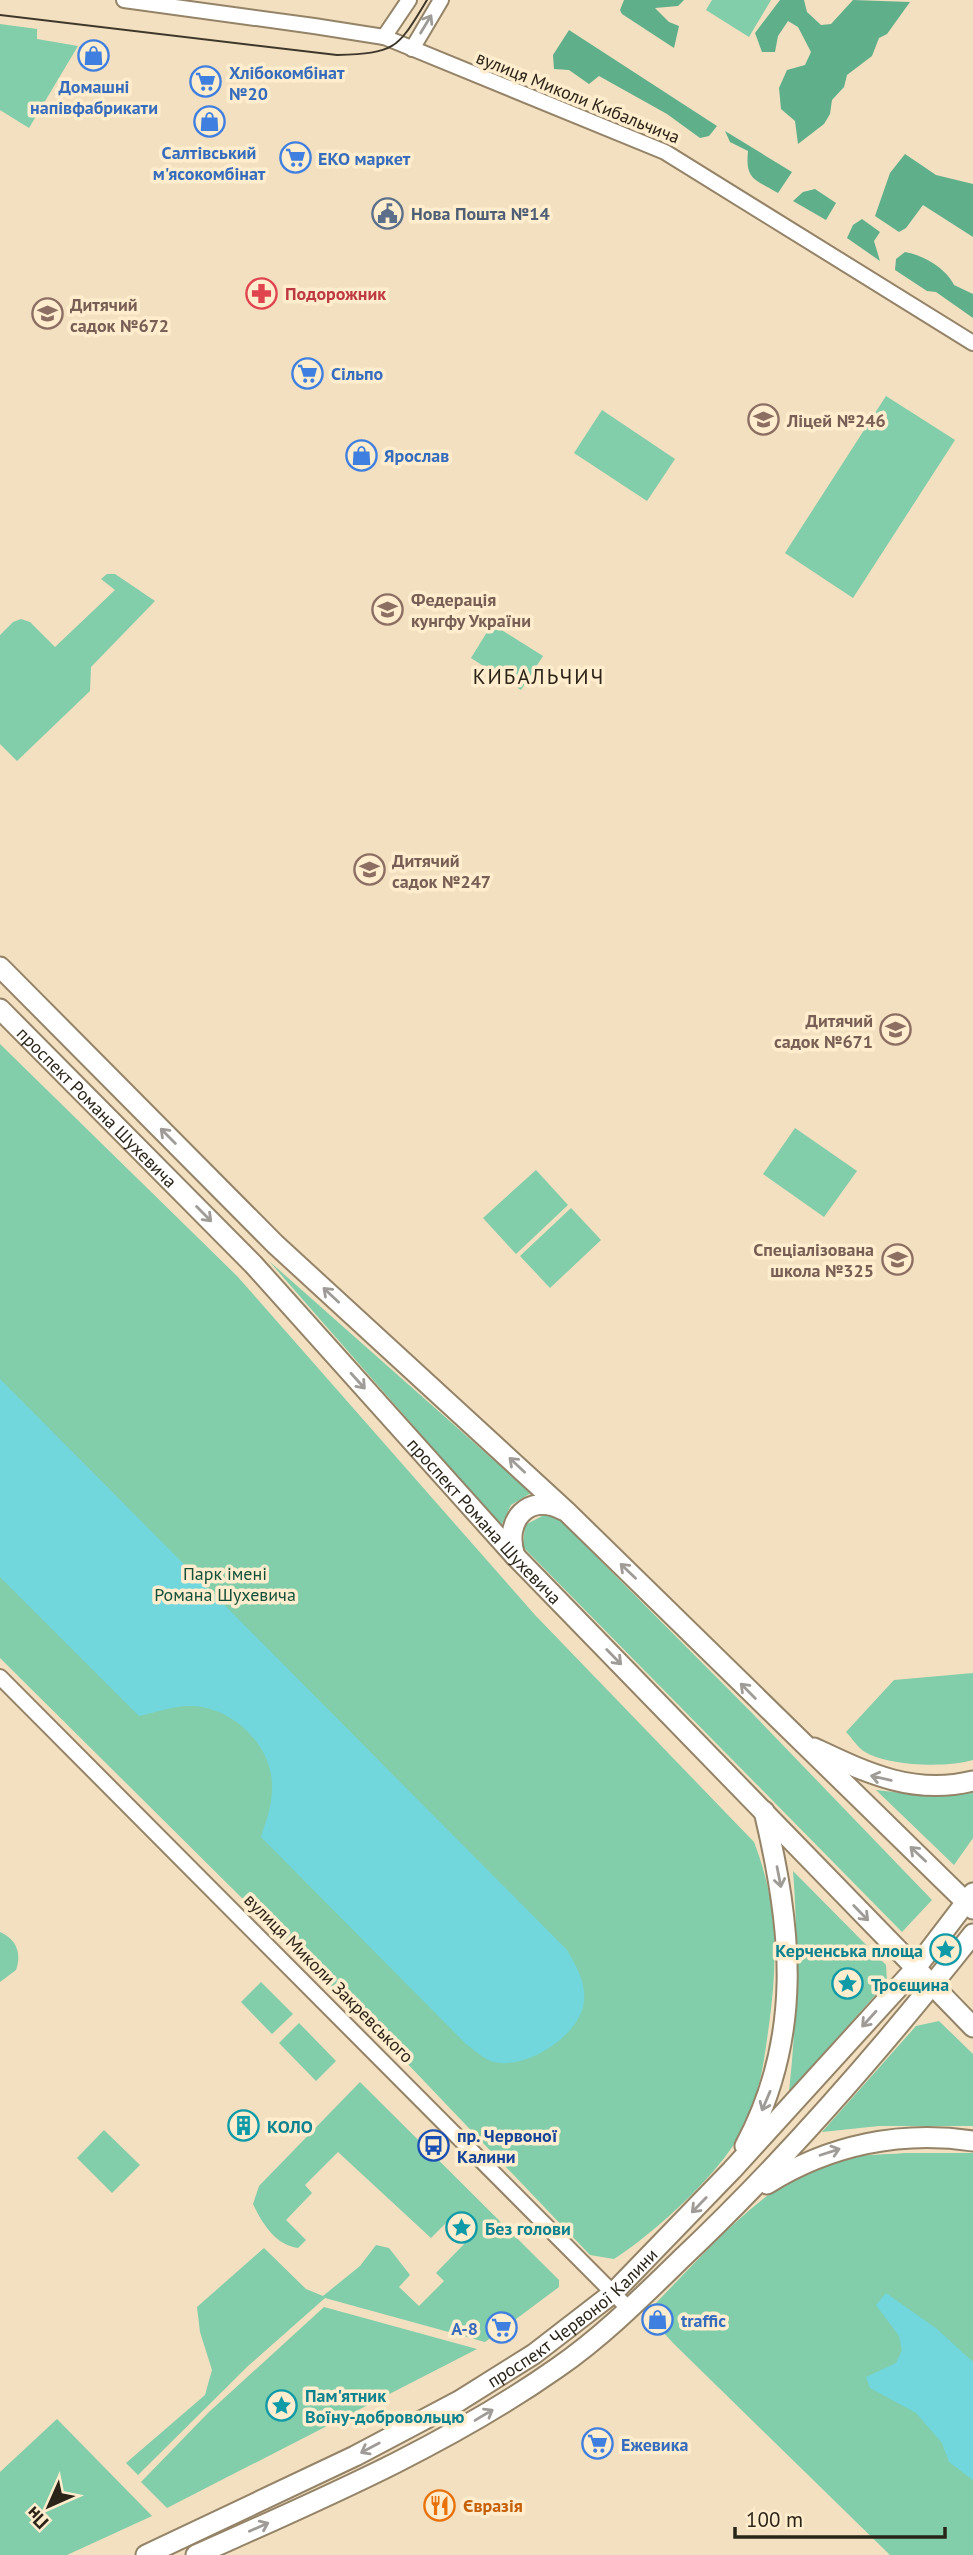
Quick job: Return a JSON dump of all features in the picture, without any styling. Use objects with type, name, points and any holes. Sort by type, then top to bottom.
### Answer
[{"type":"main road","name":"проспект Романа Шухевича","points":[[0,967],[275,1244],[567,1512],[796,1739],[971,1902]]},
{"type":"main road","name":"проспект Романа Шухевича","points":[[0,1009],[253,1264],[515,1556],[973,2027]]},
{"type":"main road","points":[[515,1556],[511,1534],[520,1514],[539,1503],[550,1503],[567,1512]]},
{"type":"main road","points":[[796,1739],[867,1774],[900,1782],[932,1784],[973,1781]]},
{"type":"main road","points":[[732,2170],[769,2095],[778,2069],[787,2010],[786,1920],[780,1877],[763,1810]]},
{"type":"main road","points":[[915,1969],[971,1902]]},
{"type":"main road","points":[[932,1986],[973,1934]]},
{"type":"main road","name":"проспект Червоної Калини","points":[[146,2555],[355,2456],[459,2401],[534,2354],[613,2293],[732,2170],[915,1969]]},
{"type":"main road","name":"проспект Червоної Калини","points":[[196,2555],[320,2499],[480,2418],[558,2367],[629,2309],[748,2195],[932,1986]]},
{"type":"main road","points":[[748,2195],[790,2169],[849,2146],[915,2138],[973,2141]]},
{"type":"street","name":"вулиця Миколи Кибальчича","points":[[124,0],[384,37],[608,128],[683,162],[973,343]]},
{"type":"street","points":[[384,37],[409,0]]},
{"type":"street","points":[[412,49],[442,0]]},
{"type":"street","name":"вулиця Миколи Закревського","points":[[0,1677],[629,2309]]},
{"type":"green space","points":[[624,0],[684,0],[678,6],[655,8],[669,22],[679,26],[674,48],[622,14],[620,10]]},
{"type":"green space","points":[[712,0],[771,0],[749,37],[706,10]]},
{"type":"green space","points":[[780,0],[804,0],[807,12],[821,25],[831,24],[853,0],[910,2],[887,34],[879,38],[872,56],[847,75],[844,87],[832,100],[830,114],[824,124],[798,144],[795,121],[781,109],[779,88],[787,70],[805,65],[811,52],[798,27],[788,21],[778,36],[775,52],[762,52],[755,33]]},
{"type":"green space","points":[[0,24],[37,29],[37,39],[78,46],[29,128],[0,110]]},
{"type":"green space","points":[[569,30],[717,126],[709,136],[700,138],[667,114],[599,76],[589,84],[569,70],[554,69],[553,55]]},
{"type":"green space","points":[[725,131],[792,172],[778,193],[753,178],[748,168],[748,151],[730,142]]},
{"type":"green space","points":[[905,154],[936,175],[973,184],[973,237],[923,205],[906,228],[899,232],[875,216],[890,173]]},
{"type":"green space","points":[[815,189],[836,203],[826,220],[793,201],[803,192]]},
{"type":"green space","points":[[862,219],[880,232],[874,241],[880,261],[847,238],[853,225]]},
{"type":"green space","points":[[905,252],[933,263],[954,285],[973,294],[973,318],[936,292],[927,291],[895,270],[896,259]]},
{"type":"green space","points":[[886,396],[955,440],[853,598],[785,553]]},
{"type":"green space","points":[[602,410],[675,459],[647,501],[574,453]]},
{"type":"green space","points":[[107,574],[115,574],[155,601],[91,667],[90,691],[17,761],[0,744],[0,635],[13,622],[21,619],[30,622],[55,647],[115,590],[101,579]]},
{"type":"green space","points":[[492,624],[543,656],[521,690],[471,658]]},
{"type":"green space","name":"Парк імені Романа Шухевича","points":[[0,1044],[237,1276],[535,1615],[754,1842],[768,1888],[775,1955],[767,2038],[754,2102],[744,2127],[721,2163],[668,2217],[614,2259],[590,2255],[383,2038],[0,1658]]},
{"type":"green space","points":[[795,1128],[857,1171],[824,1217],[763,1174]]},
{"type":"green space","points":[[536,1170],[568,1205],[516,1254],[483,1218]]},
{"type":"green space","points":[[571,1208],[601,1240],[550,1288],[520,1256]]},
{"type":"green space","points":[[269,1261],[531,1493],[511,1505],[501,1526]]},
{"type":"green space","points":[[544,1515],[558,1518],[751,1712],[932,1900],[902,1932],[523,1547],[525,1525]]},
{"type":"green space","points":[[973,1673],[973,1760],[933,1765],[888,1760],[865,1752],[846,1732],[894,1680]]},
{"type":"green space","points":[[876,1790],[919,1795],[973,1793],[973,1838],[954,1865]]},
{"type":"green space","points":[[793,1871],[886,1965],[887,1982],[789,2092],[796,1982]]},
{"type":"green space","points":[[0,1932],[14,1943],[18,1958],[16,1970],[0,1982]]},
{"type":"green space","points":[[261,1982],[293,2014],[272,2034],[241,2002]]},
{"type":"green space","points":[[939,2021],[973,2054],[973,2126],[879,2126],[822,2132],[916,2026]]},
{"type":"green space","points":[[299,2023],[336,2061],[316,2081],[279,2043]]},
{"type":"green space","points":[[360,2082],[559,2280],[559,2287],[485,2342],[325,2298],[248,2366],[138,2475],[126,2463],[205,2395],[212,2370],[200,2332],[197,2307],[264,2248],[306,2289],[323,2296],[360,2266],[376,2245],[389,2248],[410,2275],[399,2287],[419,2306],[444,2281],[436,2273],[470,2238],[451,2218],[431,2238],[338,2152],[305,2185],[312,2193],[286,2220],[306,2240],[298,2248],[283,2243],[265,2225],[253,2204],[259,2186]]},
{"type":"green space","points":[[104,2130],[140,2165],[112,2193],[77,2158]]},
{"type":"green space","points":[[904,2153],[973,2153],[973,2555],[890,2555],[673,2343],[646,2313],[735,2223],[786,2183],[812,2168],[839,2159]]},
{"type":"green space","points":[[324,2307],[477,2349],[167,2508],[141,2482],[209,2412]]},
{"type":"green space","points":[[57,2419],[152,2516],[67,2555],[0,2555],[0,2472]]},
{"type":"water","points":[[0,1379],[567,1950],[582,1981],[584,2001],[581,2014],[563,2037],[536,2055],[507,2063],[491,2061],[466,2044],[261,1837],[271,1801],[271,1773],[259,1745],[249,1732],[237,1722],[208,1708],[186,1706],[139,1716],[0,1577]]},
{"type":"water","points":[[886,2293],[937,2329],[973,2362],[973,2480],[949,2462],[942,2443],[916,2413],[870,2388],[866,2377],[896,2363],[902,2350],[899,2336],[876,2305]]},
{"type":"tram line","points":[[0,15],[337,55],[384,50],[393,45],[409,29],[427,0]]},
{"type":"place","name":"Домашні напівфабрикати","points":[[94,55]]},
{"type":"place","name":"Хлібокомбінат №20","points":[[206,82]]},
{"type":"place","name":"Салтівський м'ясокомбінат","points":[[209,121]]},
{"type":"place","name":"ЕКО маркет","points":[[295,158]]},
{"type":"place","name":"Нова Пошта №14","points":[[388,213]]},
{"type":"place","name":"Подорожник","points":[[262,293]]},
{"type":"place","name":"Дитячий садок №672","points":[[47,314]]},
{"type":"place","name":"Сільпо","points":[[308,373]]},
{"type":"place","name":"Ліцей №246","points":[[764,420]]},
{"type":"place","name":"Ярослав","points":[[361,455]]},
{"type":"place","name":"Федерація кунгфу України","points":[[388,609]]},
{"type":"place","name":"Дитячий садок №247","points":[[369,870]]},
{"type":"place","name":"Дитячий садок №671","points":[[896,1030]]},
{"type":"place","name":"Спеціалізована школа №325","points":[[897,1259]]},
{"type":"place","name":"Керченська площа","points":[[946,1950]]},
{"type":"place","name":"Троєщина","points":[[848,1984]]},
{"type":"place","name":"КОЛО","points":[[244,2126]]},
{"type":"place","name":"пр. Червоної Калини","points":[[434,2145]]},
{"type":"place","name":"Без голови","points":[[462,2228]]},
{"type":"place","name":"traffic","points":[[658,2320]]},
{"type":"place","name":"А-8","points":[[501,2328]]},
{"type":"place","name":"Пам'ятник Воїну-добровольцю","points":[[282,2405]]},
{"type":"place","name":"Ежевика","points":[[598,2444]]},
{"type":"place","name":"Євразія","points":[[440,2505]]},
{"type":"district","name":"КИБАЛЬЧИЧ","points":[[539,676]]}]
